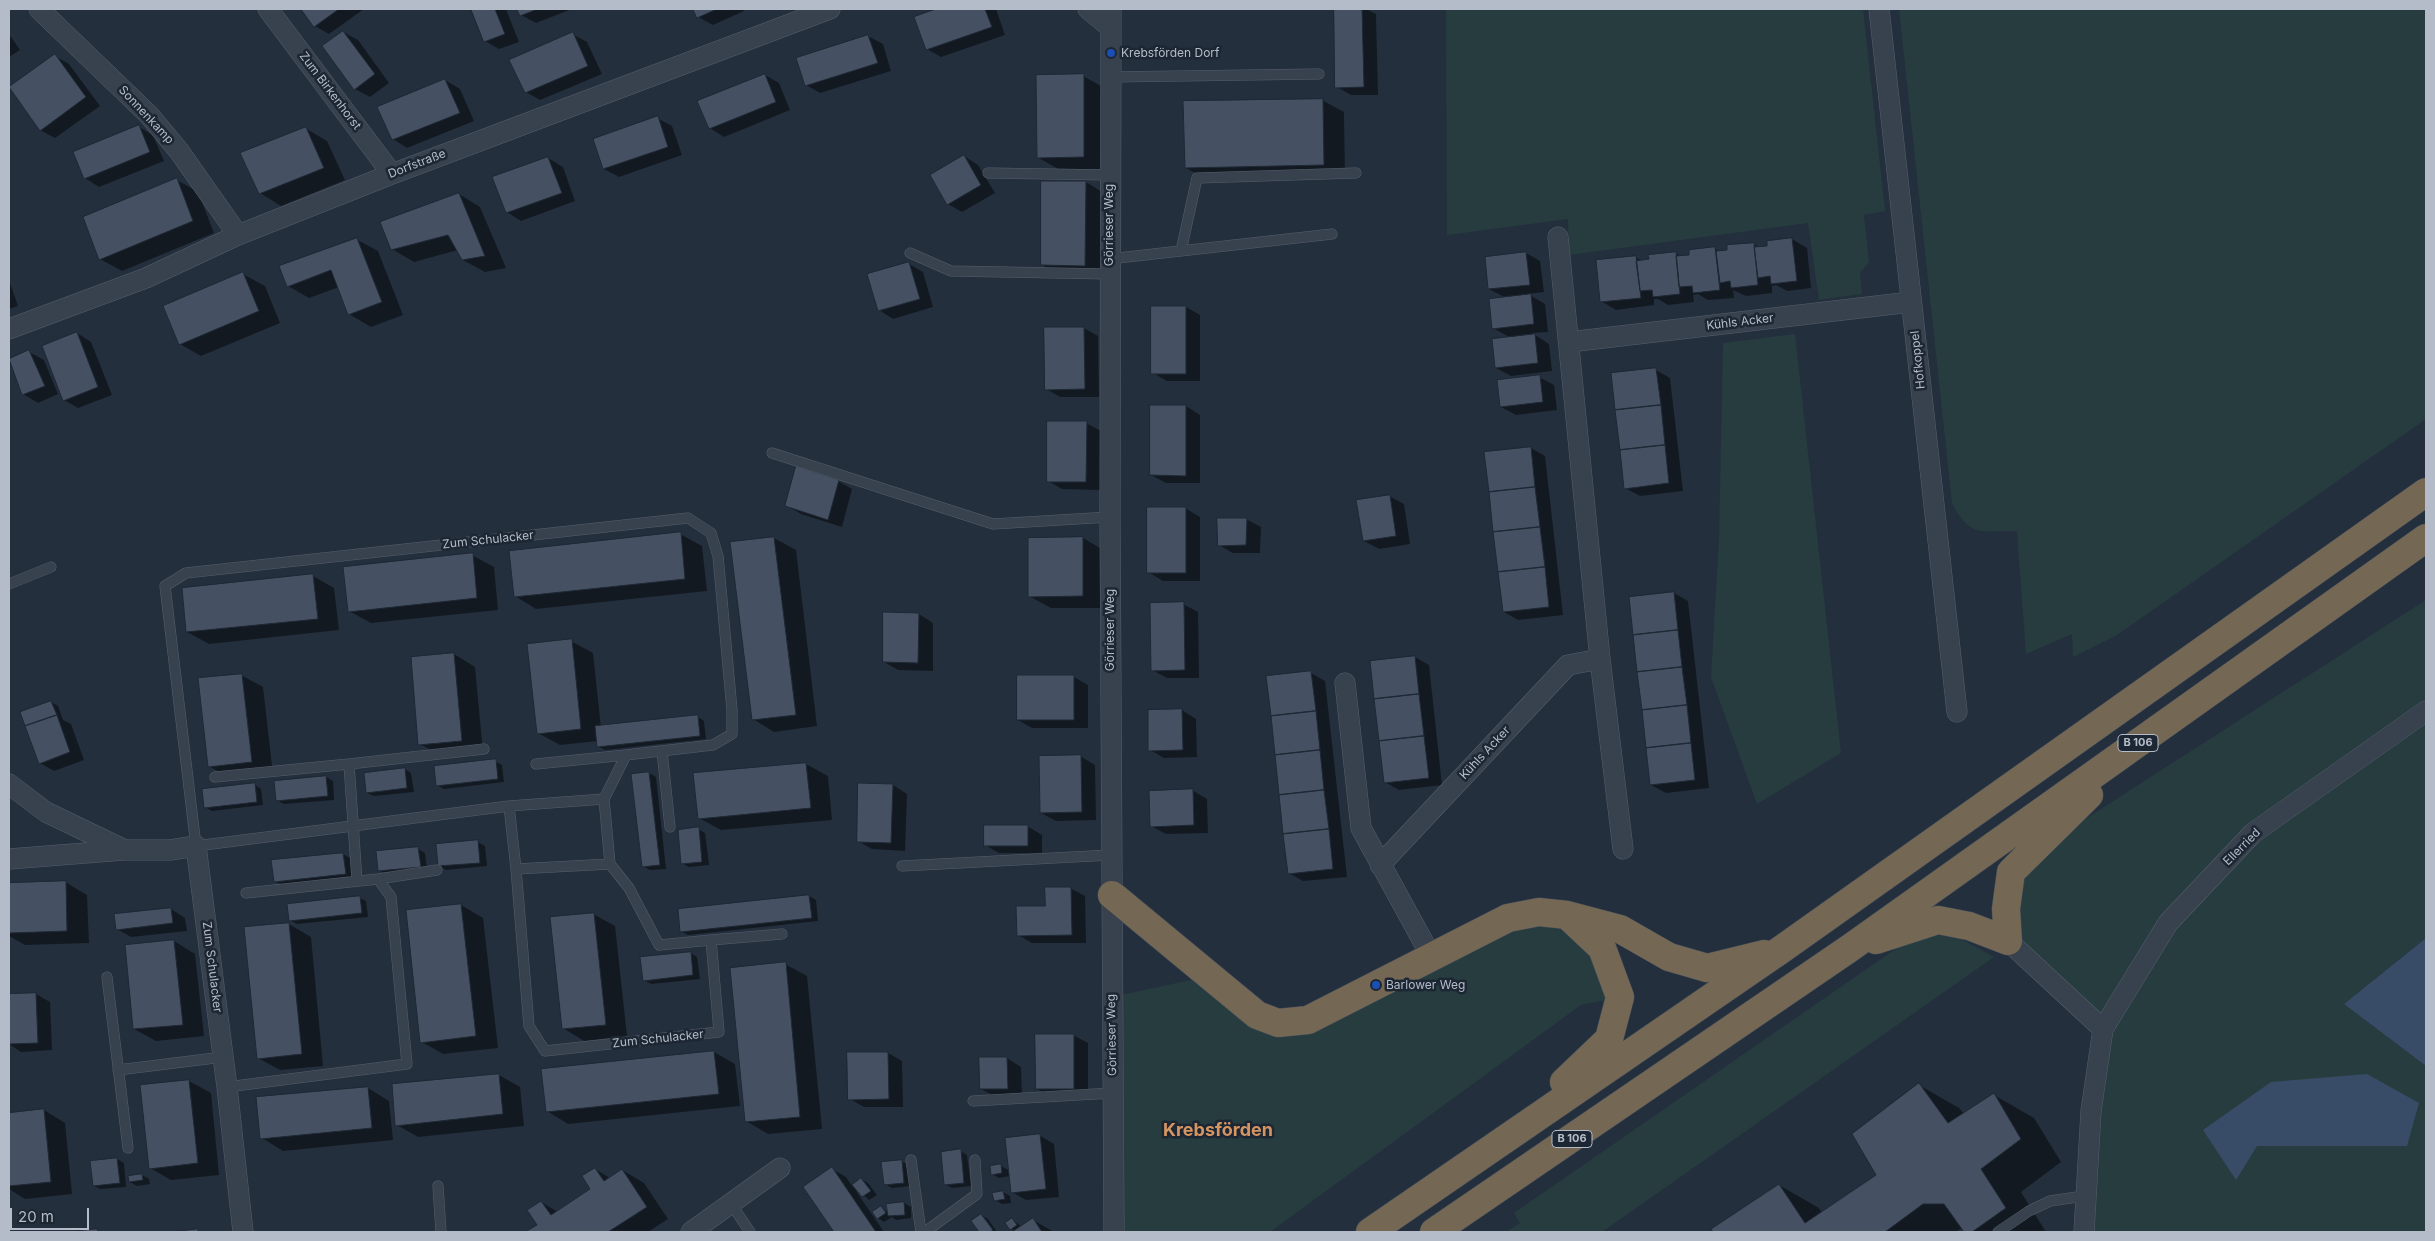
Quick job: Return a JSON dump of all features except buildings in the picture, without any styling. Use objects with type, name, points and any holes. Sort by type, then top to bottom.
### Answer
[{"type":"highway","points":[[1370,1232],[1509,1135],[1782,950],[2426,492]]},
{"type":"highway","name":"B 106","points":[[1434,1232],[1850,948],[2426,538]]},
{"type":"highway","points":[[1850,948],[1938,920],[1969,926],[2008,941],[2006,909],[2011,872],[2155,731]]},
{"type":"highway","points":[[1112,895],[1257,1015],[1278,1023],[1308,1020],[1430,956],[1508,918],[1539,912],[1567,915],[1620,929],[1670,956],[1708,968],[1782,950]]},
{"type":"highway","points":[[1509,1135],[1609,1039],[1616,1014],[1620,996],[1602,948],[1567,915]]},
{"type":"street","name":"Sonnenkamp","points":[[40,9],[149,115],[179,151],[238,234]]},
{"type":"street","name":"Zum Birkenhorst","points":[[268,9],[392,174]]},
{"type":"street","name":"Dorfstraße","points":[[9,329],[146,278],[238,234],[830,9]]},
{"type":"street","name":"Görrieser Weg","points":[[1088,9],[1111,18],[1109,267],[1114,1232]]},
{"type":"street","name":"Hofkoppel","points":[[1878,9],[1958,712]]},
{"type":"street","points":[[1558,237],[1600,659],[1623,849]]},
{"type":"street","name":"Kühls Acker","points":[[1569,342],[1911,302]]},
{"type":"street","name":"Kühls Acker","points":[[1380,865],[1568,665],[1600,659]]},
{"type":"street","points":[[1345,683],[1361,828],[1430,956]]},
{"type":"street","name":"Ellerried","points":[[2084,1232],[2084,1196],[2091,1111],[2103,1029],[2168,923],[2253,833],[2426,711]]},
{"type":"street","points":[[9,784],[46,812],[125,850]]},
{"type":"street","points":[[9,859],[125,850],[170,850],[196,846]]},
{"type":"street","name":"Zum Schulacker","points":[[196,846],[227,1086],[243,1232]]},
{"type":"street","points":[[2008,941],[2103,1029]]},
{"type":"street","points":[[691,1232],[732,1205],[780,1168]]},
{"type":"lane","points":[[1110,77],[1319,74]]},
{"type":"lane","points":[[988,173],[1110,175]]},
{"type":"lane","points":[[1181,251],[1197,178],[1356,173]]},
{"type":"lane","points":[[910,253],[951,271],[1109,267],[1181,251],[1332,234]]},
{"type":"lane","points":[[772,453],[993,524],[1110,517]]},
{"type":"lane","name":"Zum Schulacker","points":[[196,846],[165,586],[186,573],[688,518],[711,533],[718,556],[732,710],[732,734],[714,745],[536,764]]},
{"type":"lane","points":[[9,584],[51,567]]},
{"type":"lane","points":[[215,777],[484,749]]},
{"type":"lane","points":[[662,751],[670,827]]},
{"type":"lane","points":[[626,755],[604,799],[610,864],[629,888],[659,946],[782,934]]},
{"type":"lane","points":[[349,764],[357,881]]},
{"type":"lane","points":[[196,846],[508,806],[604,799]]},
{"type":"lane","name":"Zum Schulacker","points":[[508,806],[516,869],[528,1026],[545,1051],[719,1032],[710,940]]},
{"type":"lane","points":[[902,866],[1111,855]]},
{"type":"lane","points":[[516,869],[610,864]]},
{"type":"lane","points":[[246,893],[378,879],[437,870]]},
{"type":"lane","points":[[227,1086],[407,1064],[391,897],[378,879]]},
{"type":"lane","points":[[107,977],[128,1148]]},
{"type":"lane","points":[[118,1070],[223,1057]]},
{"type":"lane","points":[[973,1101],[1113,1093]]},
{"type":"lane","points":[[911,1160],[921,1232]]},
{"type":"lane","points":[[925,1232],[977,1194],[975,1160]]},
{"type":"lane","points":[[438,1186],[442,1232]]},
{"type":"lane","points":[[1998,1232],[2029,1211],[2050,1201],[2084,1196]]},
{"type":"lane","points":[[732,1205],[750,1232]]},
{"type":"green space","points":[[1446,9],[1863,9],[1885,211],[1864,215],[1869,262],[1860,273],[1862,294],[1819,300],[1808,223],[1569,255],[1568,219],[1447,235]]},
{"type":"green space","points":[[1899,9],[2426,9],[2426,419],[2117,635],[2073,657],[2072,634],[2026,654],[2017,531],[1986,531],[1972,528],[1965,523],[1952,503]]},
{"type":"green space","points":[[1795,334],[1841,753],[1757,804],[1711,677],[1719,539],[1723,343]]},
{"type":"green space","points":[[2426,600],[2426,938],[2344,1004],[2426,1066],[2426,1232],[2084,1232],[2103,1029],[2017,951],[2019,888],[2026,870],[2062,834]]},
{"type":"green space","points":[[1567,915],[1620,997],[1581,1005],[1270,1232],[1114,1232],[1112,997],[1209,976],[1278,1023],[1508,918]]},
{"type":"green space","points":[[1926,935],[1956,936],[1994,957],[1602,1232],[1506,1232],[1520,1223],[1514,1213],[1897,948]]},
{"type":"water","points":[[2426,938],[2426,1066],[2344,1004]]},
{"type":"water","points":[[2367,1074],[2419,1103],[2407,1146],[2257,1146],[2236,1180],[2203,1130],[2271,1082]]},
{"type":"place","name":"Krebsförden Dorf","points":[[1111,53]]},
{"type":"place","name":"Barlower Weg","points":[[1376,985]]},
{"type":"district","name":"Krebsförden","points":[[1218,1131]]}]
